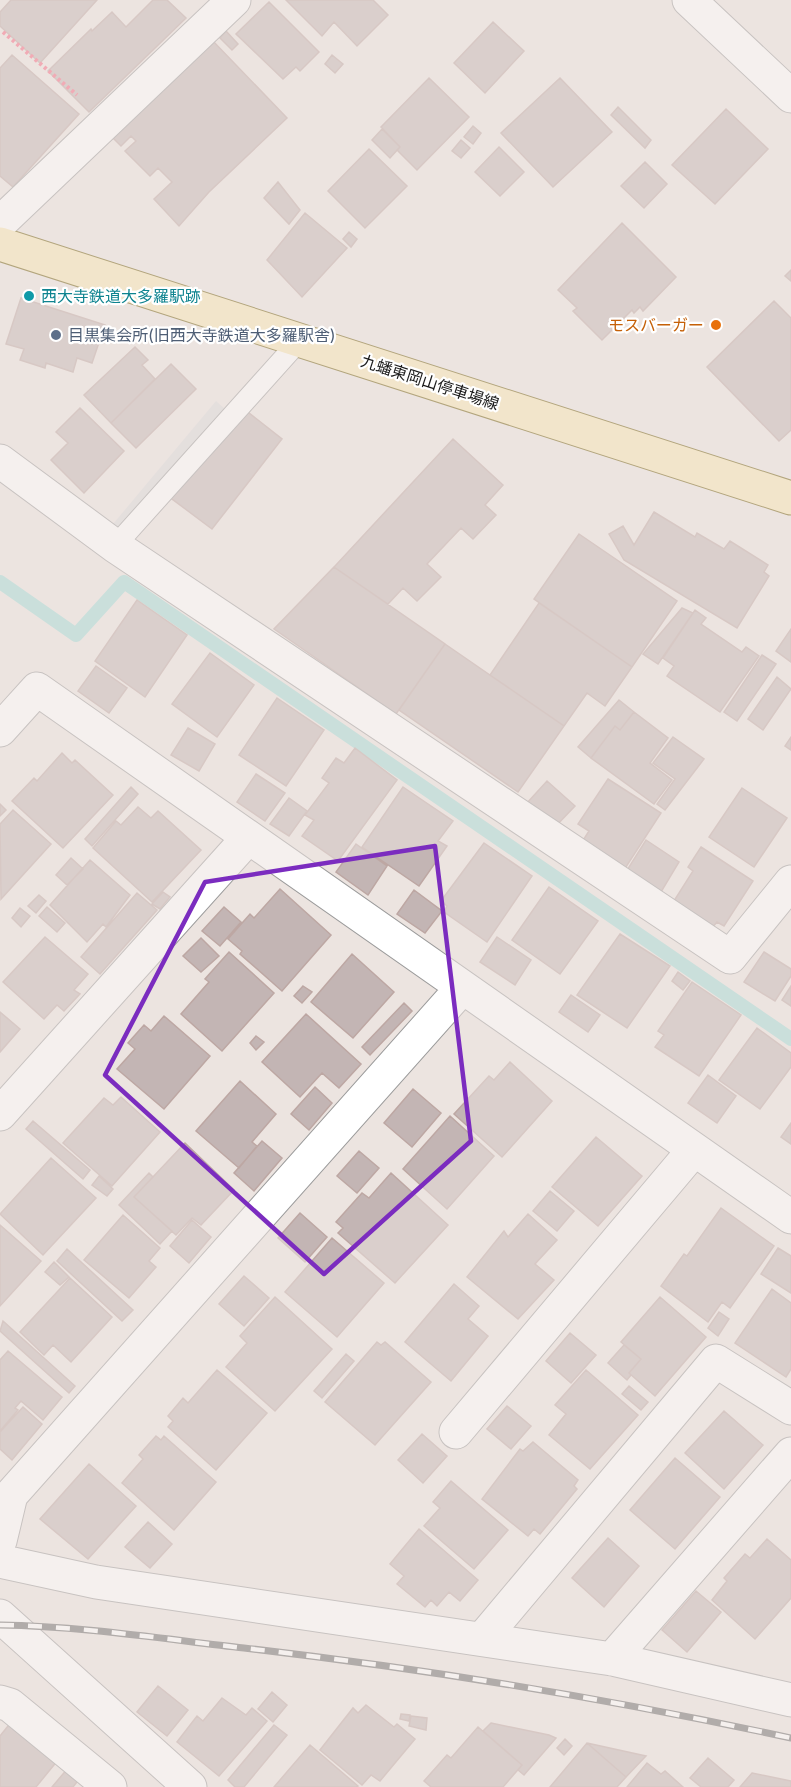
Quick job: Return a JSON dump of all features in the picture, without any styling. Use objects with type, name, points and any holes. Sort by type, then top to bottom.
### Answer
[{"type":"main road","name":"九蟠東岡山停車場線","points":[[0,244],[791,498]]},
{"type":"street","points":[[689,0],[791,96]]},
{"type":"street","points":[[0,223],[108,120],[223,3]]},
{"type":"street","points":[[0,461],[115,546],[730,957],[791,882]]},
{"type":"street","points":[[0,730],[37,689],[693,1151],[791,1217]]},
{"type":"street","points":[[0,1114],[248,838]]},
{"type":"street","points":[[0,1540],[11,1495],[462,988]]},
{"type":"street","points":[[456,1432],[693,1151]]},
{"type":"street","points":[[483,1638],[716,1361],[791,1408]]},
{"type":"street","points":[[612,1659],[791,1454]]},
{"type":"street","points":[[0,1560],[96,1582],[612,1659],[791,1700]]},
{"type":"street","points":[[0,1616],[190,1787]]},
{"type":"street","points":[[0,1702],[10,1706],[110,1787]]},
{"type":"lane","points":[[115,546],[300,340]]},
{"type":"path","points":[[3,32],[108,120]]},
{"type":"highlighted area","points":[[435,846],[471,1141],[324,1274],[105,1075],[205,882]]},
{"type":"shaded area","points":[[216,401],[236,419],[133,542],[108,530]]},
{"type":"building","points":[[11,0],[97,0],[40,63],[0,26],[0,12]]},
{"type":"building","points":[[153,0],[167,0],[186,18],[89,112],[48,71],[112,12],[126,27]]},
{"type":"building","points":[[286,0],[373,0],[388,15],[357,46],[334,22],[322,36]]},
{"type":"building","points":[[269,2],[319,52],[300,71],[296,67],[283,79],[236,34]]},
{"type":"building","points":[[493,22],[524,51],[485,93],[454,63]]},
{"type":"building","points":[[226,31],[238,44],[232,50],[220,38]]},
{"type":"building","points":[[211,39],[287,118],[209,192],[179,226],[154,199],[172,182],[158,168],[150,176],[125,151],[136,141],[131,136],[121,146],[110,135]]},
{"type":"building","points":[[12,55],[79,114],[13,187],[0,176],[0,68]]},
{"type":"building","points":[[332,55],[343,64],[335,73],[325,64]]},
{"type":"building","points":[[429,78],[469,117],[417,170],[397,150],[400,147],[381,127]]},
{"type":"building","points":[[560,78],[612,132],[553,187],[501,133]]},
{"type":"building","points":[[618,107],[651,140],[645,148],[611,115]]},
{"type":"building","points":[[726,109],[768,149],[715,204],[672,165]]},
{"type":"building","points":[[473,126],[481,133],[473,144],[464,137]]},
{"type":"building","points":[[382,129],[400,147],[390,158],[372,140]]},
{"type":"building","points":[[461,140],[470,148],[461,158],[452,151]]},
{"type":"building","points":[[499,147],[524,172],[500,196],[475,172]]},
{"type":"building","points":[[369,149],[407,186],[365,228],[328,191]]},
{"type":"building","points":[[645,162],[667,184],[644,208],[621,186]]},
{"type":"building","points":[[278,182],[300,210],[289,224],[264,198]]},
{"type":"building","points":[[305,213],[347,248],[302,297],[267,260]]},
{"type":"building","points":[[622,223],[676,277],[643,311],[640,307],[634,313],[632,310],[602,340],[573,311],[577,308],[558,290]]},
{"type":"building","points":[[349,232],[357,239],[351,247],[343,239]]},
{"type":"building","points":[[791,270],[791,281],[785,276]]},
{"type":"building","name":"目黒集会所(旧西大寺鉄道大多羅駅舎)","points":[[21,298],[105,325],[92,363],[77,358],[73,372],[46,363],[45,368],[20,360],[24,349],[6,344]]},
{"type":"building","points":[[774,301],[791,318],[791,430],[779,441],[707,367]]},
{"type":"building","points":[[135,347],[148,360],[142,365],[155,379],[111,423],[84,395]]},
{"type":"building","points":[[171,364],[196,389],[136,448],[111,423]]},
{"type":"building","points":[[239,405],[282,439],[212,529],[168,496]]},
{"type":"building","points":[[80,408],[124,451],[84,493],[51,460],[68,443],[56,432]]},
{"type":"building","points":[[453,439],[503,485],[485,505],[496,515],[473,539],[461,528],[427,564],[441,577],[417,601],[403,588],[388,604],[334,567]]},
{"type":"building","points":[[654,512],[695,537],[697,533],[724,549],[730,541],[768,565],[764,572],[769,576],[737,628],[624,560],[609,534],[623,526],[634,545]]},
{"type":"building","points":[[579,534],[677,601],[632,667],[534,599]]},
{"type":"building","points":[[334,567],[445,644],[396,714],[274,629]]},
{"type":"building","points":[[137,600],[187,635],[145,697],[95,661]]},
{"type":"building","points":[[539,603],[632,667],[605,706],[587,693],[564,726],[490,675]]},
{"type":"building","points":[[682,608],[693,613],[658,664],[643,654]]},
{"type":"building","points":[[695,610],[706,618],[701,624],[742,652],[746,647],[759,656],[720,712],[667,676],[674,666],[663,658]]},
{"type":"building","points":[[791,629],[791,662],[776,651]]},
{"type":"building","points":[[445,644],[564,726],[518,792],[399,710]]},
{"type":"building","points":[[210,653],[254,685],[217,737],[172,704]]},
{"type":"building","points":[[762,655],[776,664],[737,721],[724,712]]},
{"type":"building","points":[[96,666],[127,688],[109,713],[78,691]]},
{"type":"building","points":[[777,677],[791,689],[763,730],[748,719]]},
{"type":"building","points":[[277,698],[324,730],[286,786],[239,755]]},
{"type":"building","points":[[619,700],[634,712],[620,730],[615,726],[591,758],[578,747]]},
{"type":"building","points":[[634,712],[668,738],[650,763],[672,780],[654,804],[591,758],[615,726],[620,730]]},
{"type":"building","points":[[188,728],[215,744],[199,771],[171,755]]},
{"type":"building","points":[[673,737],[704,759],[665,810],[657,804],[675,779],[653,763]]},
{"type":"building","points":[[791,737],[791,750],[785,746]]},
{"type":"building","points":[[355,748],[397,780],[338,861],[302,836],[314,820],[305,815],[329,783],[322,778],[336,758],[344,763]]},
{"type":"building","points":[[62,753],[72,763],[75,760],[113,795],[63,848],[12,801],[34,778],[37,781]]},
{"type":"building","points":[[256,774],[285,793],[265,821],[237,802]]},
{"type":"building","points":[[608,779],[661,813],[624,870],[582,842],[589,831],[578,824]]},
{"type":"building","points":[[547,781],[575,806],[554,828],[527,803]]},
{"type":"building","points":[[131,787],[138,794],[92,846],[85,839]]},
{"type":"building","points":[[403,787],[453,821],[438,841],[447,846],[419,886],[362,847]]},
{"type":"building","points":[[742,788],[787,818],[754,867],[709,837]]},
{"type":"building","points":[[289,798],[307,811],[289,836],[270,824]]},
{"type":"building","points":[[0,804],[6,810],[0,816]]},
{"type":"building","points":[[138,807],[151,818],[158,811],[201,850],[152,902],[93,848],[116,821],[121,825]]},
{"type":"building","points":[[13,810],[51,844],[1,899],[0,824]]},
{"type":"building","points":[[646,840],[679,862],[658,897],[624,875]]},
{"type":"building","points":[[484,843],[532,876],[487,942],[444,912],[447,906],[441,901]]},
{"type":"building","points":[[356,844],[387,866],[368,895],[336,872]]},
{"type":"building","points":[[701,847],[753,881],[724,926],[717,922],[711,929],[672,904],[693,871],[688,867]]},
{"type":"building","points":[[71,858],[83,869],[67,885],[56,875]]},
{"type":"building","points":[[90,860],[130,895],[106,927],[103,924],[87,942],[50,905]]},
{"type":"building","points":[[549,887],[598,921],[560,974],[512,940]]},
{"type":"building","points":[[280,889],[331,935],[282,991],[240,954],[242,951],[228,939],[250,914],[254,918]]},
{"type":"building","points":[[414,890],[442,911],[425,933],[397,914]]},
{"type":"building","points":[[163,892],[170,897],[160,909],[152,904]]},
{"type":"building","points":[[137,893],[157,910],[100,974],[81,957]]},
{"type":"building","points":[[39,895],[46,901],[36,913],[28,906]]},
{"type":"building","points":[[47,907],[65,923],[57,932],[39,916]]},
{"type":"building","points":[[224,907],[241,922],[220,946],[202,931]]},
{"type":"building","points":[[20,908],[30,916],[21,927],[12,918]]},
{"type":"building","points":[[620,934],[670,966],[627,1028],[577,995]]},
{"type":"building","points":[[45,937],[88,974],[74,990],[80,994],[64,1011],[57,1005],[44,1019],[3,982]]},
{"type":"building","points":[[497,937],[531,960],[515,985],[480,962]]},
{"type":"building","points":[[201,938],[219,956],[201,972],[183,956]]},
{"type":"building","points":[[229,952],[274,993],[222,1051],[181,1014],[209,982],[205,979]]},
{"type":"building","points":[[764,952],[791,969],[791,976],[775,1001],[744,982]]},
{"type":"building","points":[[352,954],[394,992],[353,1038],[311,1002]]},
{"type":"building","points":[[678,972],[690,981],[683,990],[672,981]]},
{"type":"building","points":[[692,982],[741,1015],[699,1076],[655,1047],[664,1035],[658,1031]]},
{"type":"building","points":[[303,986],[312,992],[302,1003],[294,996]]},
{"type":"building","points":[[791,986],[791,1006],[782,1000]]},
{"type":"building","points":[[571,995],[600,1015],[588,1032],[559,1012]]},
{"type":"building","points":[[404,1003],[412,1011],[370,1055],[362,1047]]},
{"type":"building","points":[[0,1012],[20,1029],[0,1052]]},
{"type":"building","points":[[306,1014],[361,1064],[339,1088],[322,1073],[300,1097],[262,1062]]},
{"type":"building","points":[[164,1016],[210,1056],[164,1109],[117,1069],[135,1049],[128,1043],[144,1025],[151,1031]]},
{"type":"building","points":[[757,1028],[791,1053],[791,1067],[760,1109],[719,1080]]},
{"type":"building","points":[[256,1036],[264,1042],[256,1050],[250,1043]]},
{"type":"building","points":[[510,1062],[552,1101],[502,1157],[454,1114],[489,1076],[494,1080]]},
{"type":"building","points":[[708,1075],[736,1096],[717,1123],[688,1103]]},
{"type":"building","points":[[240,1081],[276,1114],[252,1142],[257,1146],[239,1168],[196,1131]]},
{"type":"building","points":[[315,1087],[332,1103],[309,1130],[291,1114]]},
{"type":"building","points":[[413,1089],[441,1113],[412,1147],[384,1123]]},
{"type":"building","points":[[121,1097],[160,1132],[112,1186],[63,1143],[104,1098],[113,1105]]},
{"type":"building","points":[[450,1116],[494,1156],[447,1209],[403,1169]]},
{"type":"building","points":[[33,1121],[90,1170],[83,1179],[26,1129]]},
{"type":"building","points":[[791,1123],[791,1144],[781,1137]]},
{"type":"building","points":[[596,1137],[642,1176],[598,1226],[552,1187]]},
{"type":"building","points":[[262,1141],[282,1158],[254,1191],[234,1173]]},
{"type":"building","points":[[185,1143],[234,1190],[201,1225],[192,1218],[176,1235],[134,1197]]},
{"type":"building","points":[[359,1151],[379,1168],[357,1193],[337,1176]]},
{"type":"building","points":[[51,1158],[96,1198],[43,1255],[0,1214]]},
{"type":"building","points":[[149,1173],[153,1177],[134,1197],[172,1231],[160,1244],[119,1205]]},
{"type":"building","points":[[391,1173],[448,1225],[395,1283],[338,1233],[343,1228],[336,1222],[362,1193],[369,1198]]},
{"type":"building","points":[[99,1176],[113,1189],[107,1196],[92,1185]]},
{"type":"building","points":[[550,1191],[574,1211],[557,1231],[533,1211]]},
{"type":"building","points":[[721,1208],[774,1246],[730,1308],[722,1302],[708,1322],[661,1286],[684,1254],[687,1256]]},
{"type":"building","points":[[300,1213],[327,1237],[305,1262],[278,1238]]},
{"type":"building","points":[[528,1214],[557,1240],[535,1264],[554,1280],[518,1319],[467,1277],[504,1231],[508,1237]]},
{"type":"building","points":[[123,1215],[160,1248],[149,1261],[156,1267],[129,1298],[84,1260]]},
{"type":"building","points":[[192,1220],[211,1237],[189,1263],[170,1246]]},
{"type":"building","points":[[0,1225],[41,1261],[0,1306]]},
{"type":"building","points":[[332,1238],[384,1283],[337,1337],[285,1292]]},
{"type":"building","points":[[778,1248],[791,1256],[791,1293],[761,1274]]},
{"type":"building","points":[[67,1249],[133,1310],[122,1321],[57,1261]]},
{"type":"building","points":[[54,1262],[69,1277],[60,1285],[45,1272]]},
{"type":"building","points":[[244,1276],[269,1298],[244,1326],[219,1304]]},
{"type":"building","points":[[70,1278],[112,1317],[71,1362],[53,1345],[44,1355],[20,1332]]},
{"type":"building","points":[[454,1284],[479,1306],[468,1319],[488,1336],[451,1381],[405,1342]]},
{"type":"building","points":[[772,1289],[791,1303],[791,1369],[786,1377],[735,1343]]},
{"type":"building","points":[[275,1297],[332,1349],[275,1411],[226,1367],[247,1343],[240,1336]]},
{"type":"building","points":[[660,1297],[706,1337],[655,1396],[629,1373],[641,1359],[621,1342]]},
{"type":"building","points":[[719,1312],[729,1319],[718,1336],[708,1328]]},
{"type":"building","points":[[3,1321],[75,1386],[69,1393],[0,1331]]},
{"type":"building","points":[[570,1333],[596,1355],[571,1383],[546,1361]]},
{"type":"building","points":[[377,1342],[381,1345],[385,1342],[431,1382],[375,1445],[325,1402]]},
{"type":"building","points":[[624,1345],[641,1359],[629,1373],[631,1375],[627,1380],[608,1363]]},
{"type":"building","points":[[8,1351],[62,1397],[43,1420],[21,1401],[15,1408],[18,1410],[0,1431],[0,1360]]},
{"type":"building","points":[[346,1354],[354,1361],[322,1398],[314,1391]]},
{"type":"building","points":[[217,1370],[267,1413],[216,1470],[168,1427],[173,1421],[168,1416],[183,1398],[188,1403]]},
{"type":"building","points":[[586,1370],[638,1415],[590,1469],[549,1435],[566,1414],[555,1405]]},
{"type":"building","points":[[629,1386],[648,1402],[641,1410],[622,1394]]},
{"type":"building","points":[[507,1406],[531,1426],[511,1449],[487,1429]]},
{"type":"building","points":[[23,1407],[42,1424],[12,1460],[0,1449],[0,1432]]},
{"type":"building","points":[[724,1411],[763,1445],[724,1489],[685,1453]]},
{"type":"building","points":[[422,1434],[447,1456],[423,1483],[398,1460]]},
{"type":"building","points":[[156,1436],[161,1440],[164,1436],[216,1482],[174,1530],[122,1483],[143,1459],[139,1455]]},
{"type":"building","points":[[533,1442],[578,1480],[574,1486],[577,1489],[540,1534],[534,1529],[528,1536],[482,1499],[520,1449],[523,1451]]},
{"type":"building","points":[[675,1458],[720,1497],[675,1549],[630,1510]]},
{"type":"building","points":[[89,1464],[136,1506],[88,1559],[40,1519]]},
{"type":"building","points":[[451,1481],[508,1530],[474,1569],[424,1526],[440,1508],[433,1502]]},
{"type":"building","points":[[148,1522],[172,1544],[150,1568],[125,1547]]},
{"type":"building","points":[[419,1529],[478,1580],[460,1601],[449,1592],[437,1606],[431,1600],[425,1607],[397,1584],[404,1576],[390,1564]]},
{"type":"building","points":[[608,1538],[639,1566],[604,1607],[572,1578]]},
{"type":"building","points":[[767,1539],[791,1560],[791,1598],[755,1639],[712,1600],[727,1581],[724,1578],[745,1554],[750,1558]]},
{"type":"building","points":[[696,1591],[721,1612],[687,1652],[662,1630]]},
{"type":"building","points":[[158,1686],[188,1710],[167,1736],[137,1712]]},
{"type":"building","points":[[272,1692],[287,1705],[273,1722],[258,1709]]},
{"type":"building","points":[[222,1698],[246,1715],[252,1708],[267,1721],[219,1776],[177,1742],[197,1716],[203,1721]]},
{"type":"building","points":[[366,1705],[394,1727],[397,1724],[415,1739],[380,1781],[371,1775],[362,1785],[320,1750],[353,1708],[358,1713]]},
{"type":"building","points":[[401,1714],[410,1715],[409,1721],[400,1719]]},
{"type":"building","points":[[411,1716],[427,1718],[426,1730],[409,1726]]},
{"type":"building","points":[[12,1721],[58,1760],[36,1787],[0,1787],[0,1736]]},
{"type":"building","points":[[491,1723],[556,1738],[524,1775],[518,1770],[522,1765],[483,1731]]},
{"type":"building","points":[[274,1725],[287,1735],[244,1787],[235,1787],[228,1780]]},
{"type":"building","points":[[478,1727],[522,1765],[503,1787],[431,1787],[424,1781],[447,1755],[451,1758]]},
{"type":"building","points":[[565,1739],[572,1746],[564,1755],[557,1748]]},
{"type":"building","points":[[587,1743],[626,1777],[617,1787],[550,1787]]},
{"type":"building","points":[[587,1743],[646,1756],[626,1777]]},
{"type":"building","points":[[310,1745],[358,1786],[274,1787]]},
{"type":"building","points":[[708,1758],[734,1780],[728,1787],[701,1787],[690,1778]]},
{"type":"building","points":[[647,1763],[661,1774],[665,1771],[683,1787],[627,1787]]},
{"type":"building","points":[[68,1768],[80,1778],[73,1787],[52,1787]]},
{"type":"building","points":[[752,1773],[791,1781],[791,1787],[740,1787]]},
{"type":"waterway","points":[[0,582],[76,635],[124,582],[791,1039]]},
{"type":"railway","points":[[0,1625],[122,1634],[382,1665],[655,1710],[791,1738]]},
{"type":"place","name":"西大寺鉄道大多羅駅跡","points":[[29,296]]},
{"type":"place","name":"モスバーガー","points":[[716,325]]},
{"type":"place","name":"目黒集会所(旧西大寺鉄道大多羅駅舎)","points":[[56,335]]}]
